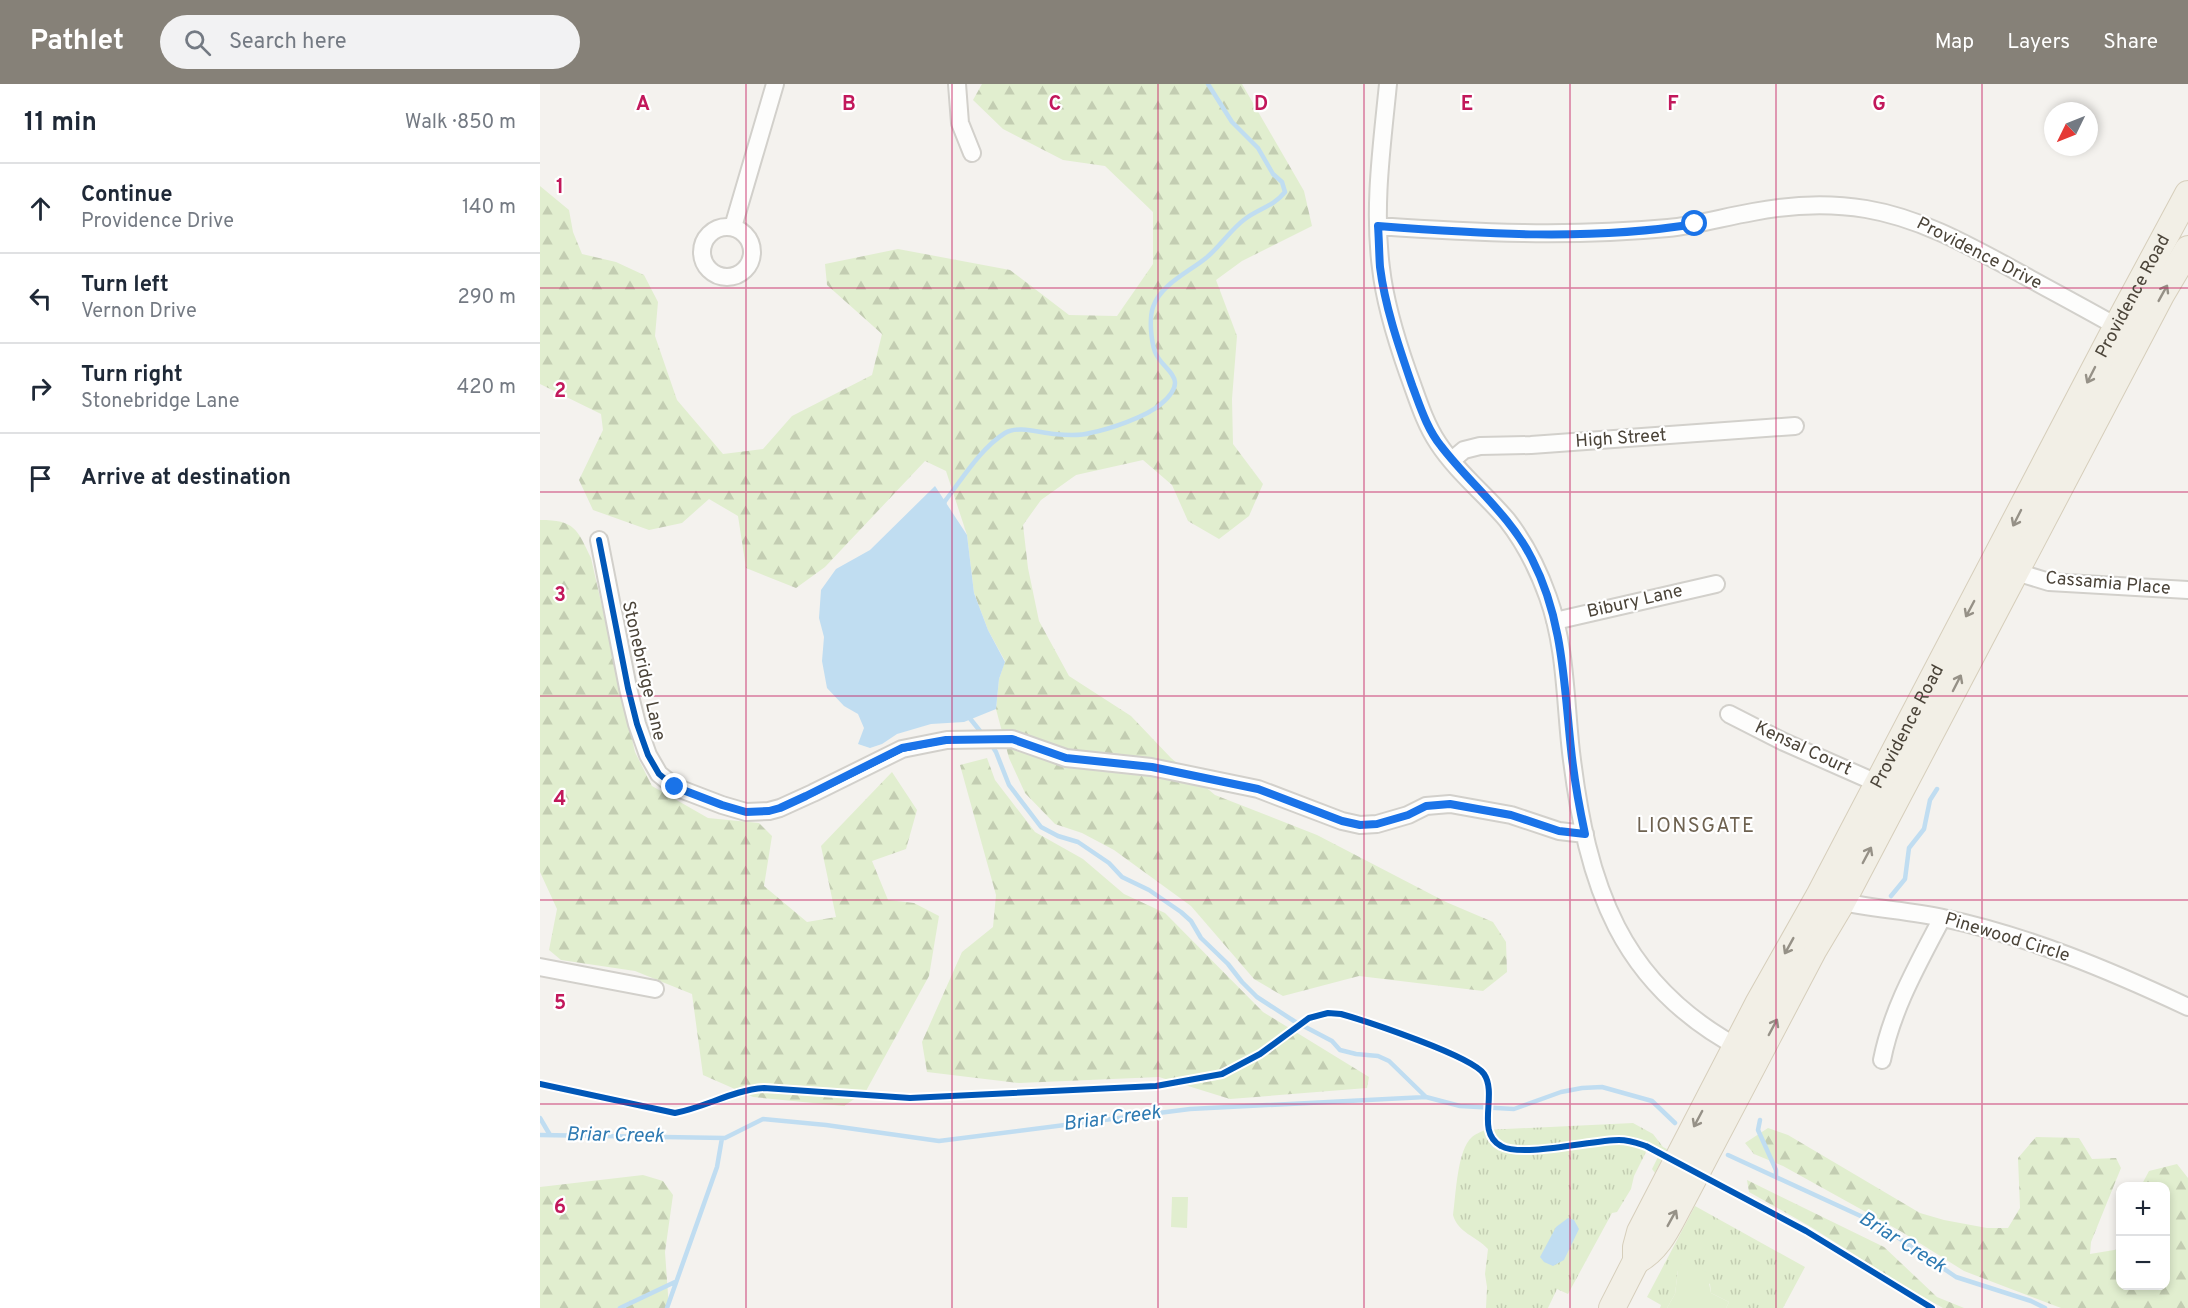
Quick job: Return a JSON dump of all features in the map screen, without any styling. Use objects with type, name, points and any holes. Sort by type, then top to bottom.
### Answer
[{"type":"main road","name":"Providence Road","points":[[1612,1308],[1636,1261],[1636,1247],[1640,1232],[1746,1052],[1789,946],[1830,899],[2006,563],[2117,326],[2188,194]]},
{"type":"main road","name":"Providence Road","points":[[1830,899],[1877,783],[2139,338],[2188,249]]},
{"type":"street","points":[[733,227],[775,84]]},
{"type":"street","points":[[957,84],[960,123],[972,153]]},
{"type":"street","points":[[1388,84],[1378,199],[1378,226],[1380,268],[1399,347],[1428,425],[1439,444],[1507,520],[1533,559],[1548,597],[1555,621],[1563,668],[1571,752],[1585,834],[1604,899],[1620,935],[1632,956],[1677,1007],[1702,1026],[1746,1052]]},
{"type":"street","name":"Providence Drive","points":[[1378,226],[1492,233],[1607,234],[1681,226],[1786,208],[1819,206],[1867,209],[1920,223],[1957,240],[2139,338]]},
{"type":"street","name":"High Street","points":[[1452,460],[1464,450],[1480,446],[1531,446],[1795,426]]},
{"type":"street","name":"Stonebridge Lane","points":[[599,540],[637,724],[654,766],[675,787],[722,805],[746,812],[769,811],[789,804],[902,748],[928,742],[1005,739],[1024,742],[1066,758],[1152,767],[1247,786],[1342,821],[1360,825],[1385,822],[1408,815],[1426,806],[1450,804],[1511,815],[1559,831],[1585,834]]},
{"type":"street","name":"Cassamia Place","points":[[2006,563],[2056,583],[2188,590]]},
{"type":"street","name":"Bibury Lane","points":[[1555,621],[1716,584]]},
{"type":"street","name":"Kensal Court","points":[[1729,714],[1784,742],[1877,783]]},
{"type":"street","name":"Pinewood Circle","points":[[1830,899],[1942,918],[2042,946],[2095,965],[2188,1006]]},
{"type":"street","points":[[1882,1060],[1887,1037],[1905,989],[1942,918]]},
{"type":"street","points":[[540,967],[655,989]]},
{"type":"green space","points":[[982,84],[1242,84],[1304,191],[1312,226],[1242,261],[1216,280],[1237,336],[1232,399],[1233,444],[1263,484],[1249,516],[1219,539],[1188,521],[1172,485],[1143,460],[1076,475],[1041,500],[1023,525],[1028,568],[1039,621],[1069,676],[1131,716],[1171,758],[1215,795],[1317,835],[1446,902],[1493,922],[1506,942],[1507,972],[1483,991],[1359,976],[1283,996],[1254,979],[1191,906],[1114,850],[1082,833],[1055,824],[1025,793],[1009,758],[996,709],[999,679],[1005,661],[988,630],[974,593],[967,535],[946,471],[925,461],[825,567],[796,588],[746,568],[738,516],[709,499],[682,523],[649,530],[593,510],[579,480],[603,430],[601,414],[540,384],[540,186],[569,210],[573,232],[582,254],[616,262],[644,275],[658,302],[655,336],[677,400],[723,454],[763,449],[792,416],[872,375],[882,334],[827,285],[825,264],[898,249],[1010,270],[1069,315],[1117,316],[1153,264],[1153,212],[1105,166],[1063,160],[1003,129],[973,100]]},
{"type":"green space","points":[[540,520],[568,524],[578,533],[591,558],[635,752],[652,786],[708,818],[759,823],[772,836],[764,886],[807,922],[836,917],[821,846],[892,772],[917,810],[906,849],[872,861],[888,900],[914,903],[939,916],[929,976],[866,1091],[844,1106],[753,1097],[703,1075],[692,994],[635,971],[561,960],[549,950],[557,909],[540,872]]},
{"type":"green space","points":[[987,758],[995,780],[1035,832],[1083,859],[1124,894],[1165,913],[1263,1012],[1369,1077],[1367,1088],[1230,1099],[1159,1077],[1019,1083],[927,1072],[922,1042],[962,952],[993,927],[996,895],[960,765]]},
{"type":"green space","points":[[1633,1123],[1653,1134],[1667,1149],[1655,1173],[1652,1169],[1659,1155],[1647,1150],[1634,1176],[1631,1189],[1617,1212],[1612,1213],[1568,1294],[1557,1289],[1548,1308],[1486,1308],[1485,1274],[1488,1249],[1463,1230],[1453,1215],[1460,1162],[1467,1143],[1473,1136],[1485,1130]]},
{"type":"green space","points":[[1768,1128],[1788,1135],[1920,1213],[1987,1228],[2008,1228],[2020,1208],[2018,1158],[2036,1137],[2079,1138],[2092,1159],[2116,1158],[2121,1168],[2091,1242],[2090,1254],[2116,1250],[2116,1290],[2170,1290],[2170,1182],[2143,1182],[2149,1171],[2177,1164],[2188,1178],[2188,1308],[2061,1308],[1964,1271],[1902,1232],[1783,1166],[1754,1154],[1745,1143]]},
{"type":"green space","points":[[643,1175],[663,1181],[673,1195],[665,1252],[669,1308],[540,1308],[540,1187]]},
{"type":"green space","points":[[1747,1180],[1884,1247],[1937,1297],[1964,1308],[1943,1308],[1904,1286],[1811,1227],[1749,1192]]},
{"type":"green space","points":[[1172,1197],[1188,1197],[1187,1228],[1171,1227]]},
{"type":"green space","points":[[1695,1206],[1805,1267],[1783,1308],[1726,1308],[1729,1302],[1711,1293],[1710,1284],[1678,1270],[1675,1294],[1667,1308],[1660,1308],[1661,1305],[1647,1297]]},
{"type":"green space","points":[[1684,1259],[1707,1273],[1711,1293],[1729,1302],[1726,1308],[1667,1308],[1675,1294],[1678,1270]]},
{"type":"water","points":[[935,486],[967,535],[974,593],[988,630],[1005,662],[999,679],[996,709],[964,722],[931,724],[897,734],[882,744],[870,748],[858,744],[864,728],[858,714],[844,706],[827,688],[822,661],[824,637],[819,618],[821,590],[836,569],[870,550]]},
{"type":"water","points":[[1568,1218],[1574,1220],[1579,1229],[1564,1260],[1553,1266],[1544,1262],[1540,1257],[1556,1227]]},
{"type":"waterway","points":[[943,507],[945,501],[980,455],[1005,433],[1023,430],[1054,434],[1086,434],[1127,422],[1154,409],[1170,395],[1175,381],[1155,352],[1152,336],[1152,312],[1157,299],[1176,279],[1211,254],[1240,223],[1276,201],[1285,192],[1282,182],[1273,174],[1258,148],[1232,122],[1208,84]]},
{"type":"waterway","points":[[968,716],[984,736]]},
{"type":"waterway","points":[[991,744],[1009,785],[1041,827],[1058,836],[1078,842],[1109,863],[1122,877],[1149,890],[1181,912],[1191,921],[1201,938],[1257,997],[1294,1021],[1332,1041],[1340,1050],[1378,1056],[1389,1061],[1426,1097]]},
{"type":"waterway","points":[[1891,896],[1905,879],[1909,848],[1924,829],[1930,800],[1937,789]]},
{"type":"waterway","name":"Briar Creek","points":[[540,1135],[725,1138],[763,1119],[826,1125],[939,1141],[1190,1109],[1426,1097],[1460,1106],[1514,1109],[1561,1092],[1602,1087],[1652,1101],[1675,1123]]},
{"type":"waterway","points":[[540,1118],[550,1135]]},
{"type":"waterway","points":[[1760,1120],[1758,1130],[1776,1170],[1776,1176]]},
{"type":"waterway","points":[[667,1308],[717,1167],[722,1138]]},
{"type":"waterway","name":"Briar Creek","points":[[1728,1155],[1878,1224],[1956,1277],[2031,1301],[2045,1308]]},
{"type":"waterway","points":[[620,1308],[675,1282]]},
{"type":"cycle path","points":[[599,540],[628,688],[648,755],[659,774],[675,787],[722,805],[746,812],[769,811],[813,793],[902,749],[947,740],[1012,739],[1066,758],[1151,767],[1258,789],[1342,821],[1360,825],[1377,824],[1408,815],[1426,806],[1450,804],[1511,815],[1559,831],[1585,834]]},
{"type":"cycle path","points":[[540,1084],[675,1113],[741,1092],[764,1088],[910,1098],[1156,1086],[1222,1074],[1260,1054],[1309,1018],[1328,1013],[1341,1014],[1440,1049],[1460,1058],[1484,1074],[1489,1092],[1489,1132],[1493,1140],[1501,1146],[1524,1150],[1619,1140],[1646,1146],[1806,1231],[1932,1308]]},
{"type":"district","name":"LIONSGATE","points":[[1696,827]]},
{"type":"route","points":[[675,787],[746,812],[769,811],[846,778],[902,748],[946,740],[1012,739],[1066,758],[1152,767],[1226,781],[1258,789],[1342,821],[1360,825],[1377,824],[1408,815],[1426,806],[1450,804],[1511,815],[1559,831],[1585,834],[1571,752],[1560,644],[1548,597],[1533,559],[1521,540],[1507,520],[1439,444],[1428,425],[1390,318],[1380,268],[1378,226],[1549,235],[1607,234],[1695,224]]}]
